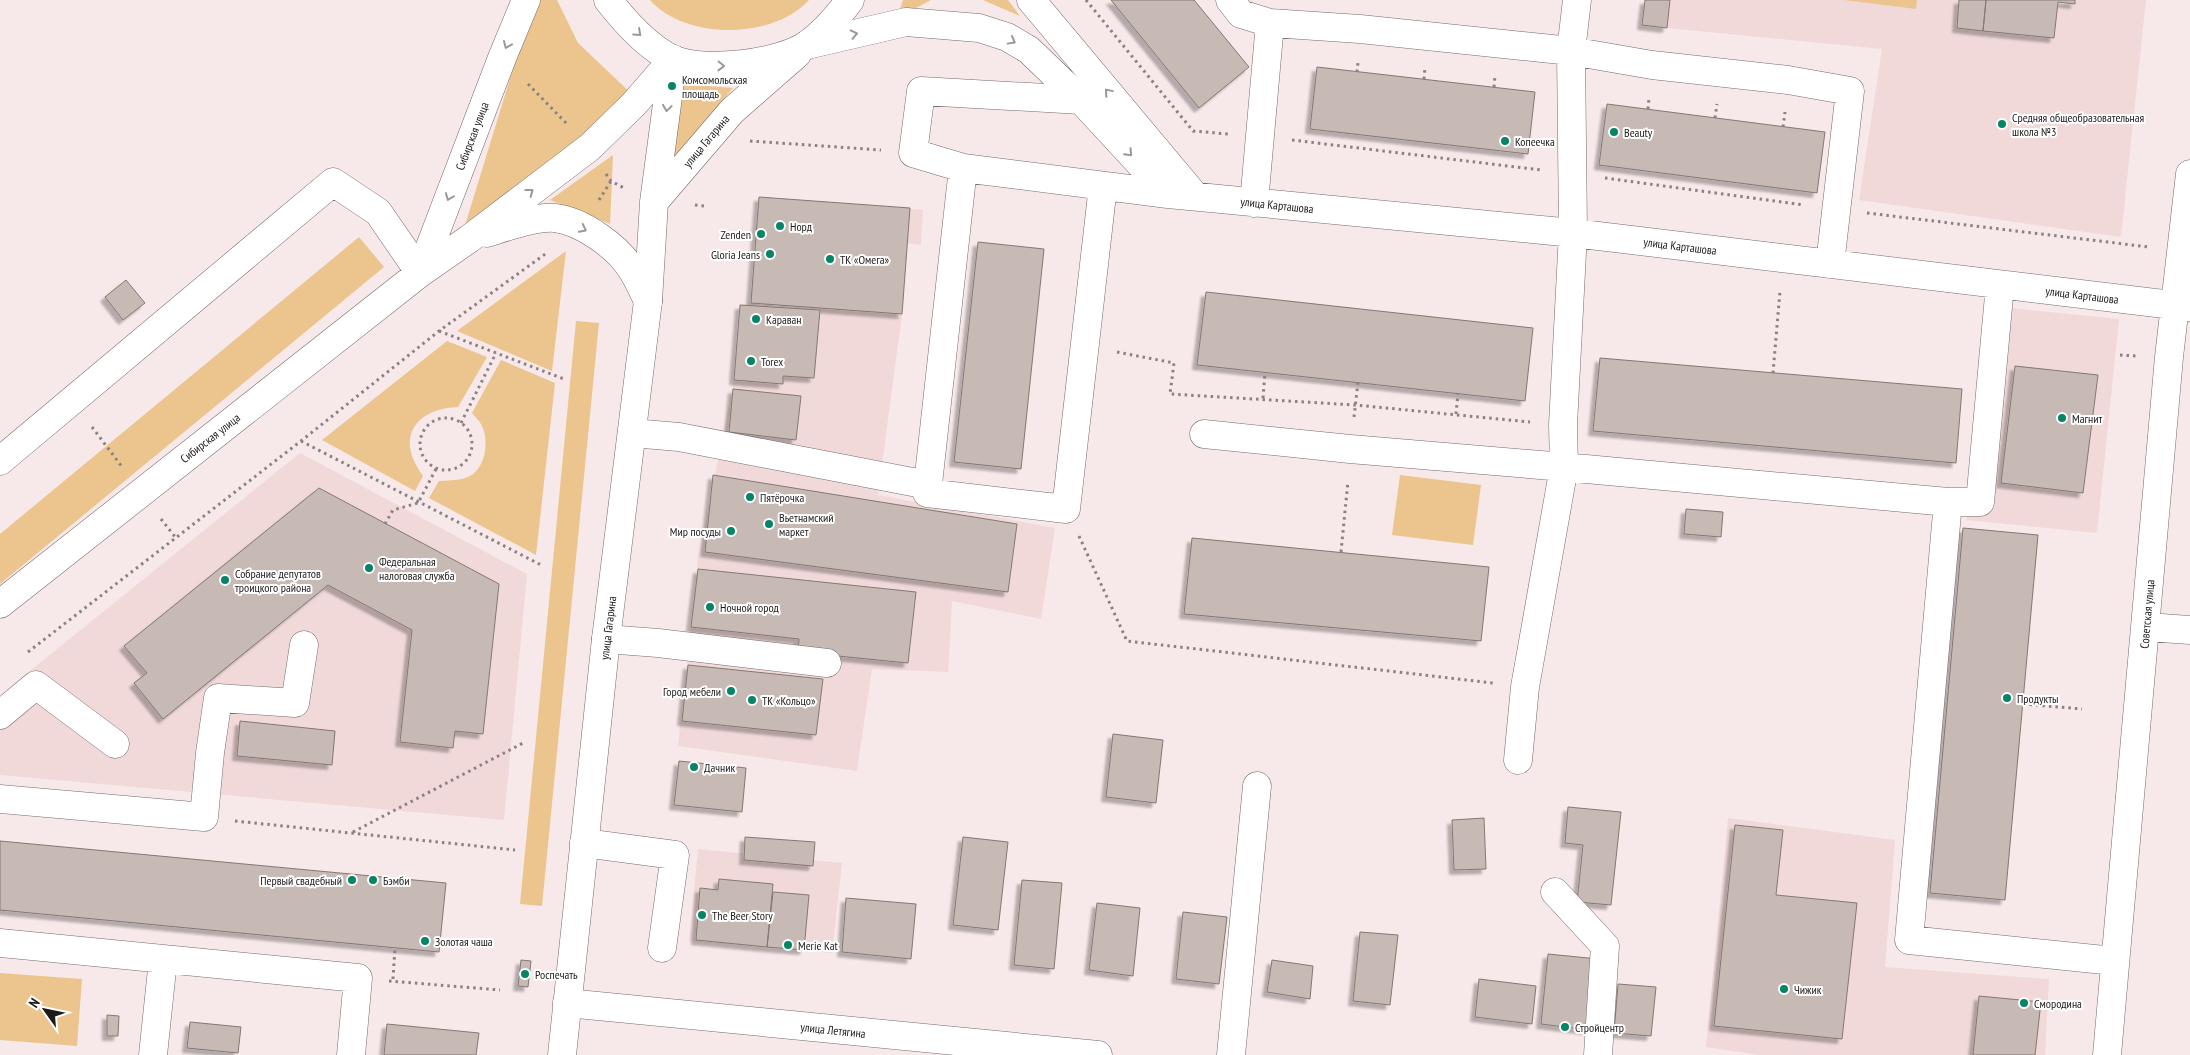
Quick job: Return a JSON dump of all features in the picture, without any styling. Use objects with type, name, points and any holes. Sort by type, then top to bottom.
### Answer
[{"type":"street","name":"Сибирская улица","points":[[420,273],[526,0]]},
{"type":"street","points":[[608,0],[636,32],[673,59],[706,65],[741,66],[773,58],[807,45],[906,22],[979,28],[1007,38],[1029,50],[1081,100],[1168,194]]},
{"type":"street","name":"улица Гагарина","points":[[654,202],[732,111],[838,16],[850,0]]},
{"type":"street","points":[[1031,0],[1195,196]]},
{"type":"street","points":[[1230,0],[1241,14],[1270,23],[1360,29],[1571,51],[1652,65],[1788,80],[1850,91],[1830,264]]},
{"type":"street","points":[[1518,760],[1525,687],[1564,467],[1564,425],[1573,233],[1571,51],[1577,0]]},
{"type":"street","points":[[1254,202],[1270,23]]},
{"type":"street","name":"Сибирская улица","points":[[0,604],[420,273],[470,239],[590,146],[634,104],[673,59]]},
{"type":"street","name":"улица Гагарина","points":[[562,1055],[606,639],[648,301],[654,202],[673,59]]},
{"type":"street","points":[[913,153],[921,91],[1081,100]]},
{"type":"street","name":"улица Карташова","points":[[913,153],[963,168],[1168,194],[1573,233],[2183,307]]},
{"type":"street","points":[[963,168],[927,493],[1066,509],[1103,186]]},
{"type":"street","name":"Советская улица","points":[[2107,1055],[2166,386],[2183,307],[2181,250],[2190,174]]},
{"type":"street","points":[[0,461],[333,182],[378,212],[420,273]]},
{"type":"street","name":"Сибирская улица","points":[[470,239],[517,224],[554,218],[582,227],[611,245],[632,269],[648,301]]},
{"type":"street","points":[[1204,434],[1350,449],[1948,502],[1980,502],[2000,285]]},
{"type":"street","points":[[632,433],[679,437],[928,485]]},
{"type":"street","points":[[1948,502],[1908,940],[2114,961]]},
{"type":"street","points":[[2146,628],[2190,630]]},
{"type":"street","points":[[606,639],[658,643],[827,663]]},
{"type":"street","points":[[0,799],[204,818],[210,753],[218,698],[295,703],[304,645]]},
{"type":"street","points":[[0,715],[36,685],[115,744]]},
{"type":"street","points":[[1231,1055],[1256,786]]},
{"type":"street","points":[[584,842],[675,855],[662,948]]},
{"type":"street","points":[[1555,892],[1605,946],[1598,1055]]},
{"type":"street","points":[[0,943],[358,978],[351,1055]]},
{"type":"street","points":[[153,1055],[163,960]]},
{"type":"street","name":"улица Летягина","points":[[567,1002],[917,1047],[1098,1055]]},
{"type":"path","points":[[1086,0],[1192,130],[1260,136],[1835,209],[2181,250]]},
{"type":"path","points":[[741,141],[913,153]]},
{"type":"path","points":[[23,656],[439,332],[582,227]]},
{"type":"path","points":[[1773,373],[1783,258]]},
{"type":"path","points":[[439,332],[564,379]]},
{"type":"path","points":[[1086,345],[1174,363],[1170,394],[1263,398],[1564,425]]},
{"type":"path","points":[[461,423],[496,353]]},
{"type":"path","points":[[1263,398],[1265,372]]},
{"type":"path","points":[[1456,414],[1458,393]]},
{"type":"path","points":[[447,418],[461,423],[470,432],[472,441],[469,457],[463,464],[452,470],[436,469],[423,457],[420,446],[421,435],[427,426],[440,419],[447,418]]},
{"type":"path","points":[[301,441],[543,566]]},
{"type":"path","points":[[385,524],[393,510],[418,502],[436,469]]},
{"type":"path","points":[[1066,509],[1127,641],[1525,687]]},
{"type":"path","points":[[2023,704],[2082,709]]},
{"type":"path","points":[[352,833],[525,742]]},
{"type":"path","points":[[204,818],[515,850]]},
{"type":"path","points":[[392,981],[395,948]]},
{"type":"path","points":[[358,978],[500,990]]},
{"type":"shaded area","points":[[534,0],[557,0],[578,43],[634,96],[463,232]]},
{"type":"shaded area","points":[[650,0],[809,0],[793,13],[774,22],[752,28],[729,30],[706,28],[685,22],[665,13]]},
{"type":"shaded area","points":[[903,0],[931,0],[897,18]]},
{"type":"shaded area","points":[[983,0],[1008,0],[1020,16]]},
{"type":"shaded area","name":"Средняя общеобразовательная школа №3","points":[[1670,0],[2146,0],[2121,237],[1859,200],[1882,49],[1667,28]]},
{"type":"shaded area","points":[[1844,0],[1917,0],[1916,9]]},
{"type":"shaded area","points":[[683,84],[733,88],[671,160]]},
{"type":"shaded area","points":[[613,155],[610,224],[550,200]]},
{"type":"shaded area","points":[[759,197],[923,210],[921,245],[907,243],[902,314],[878,495],[1055,528],[1041,619],[952,601],[948,672],[872,669],[857,771],[678,746],[698,559],[734,380],[740,305],[751,303]]},
{"type":"shaded area","points":[[359,237],[384,267],[0,584],[0,534]]},
{"type":"shaded area","points":[[566,251],[552,371],[457,331]]},
{"type":"shaded area","points":[[1989,306],[2119,319],[2097,533],[1967,520]]},
{"type":"shaded area","points":[[576,321],[599,323],[542,906],[520,904]]},
{"type":"shaded area","points":[[447,341],[487,357],[458,407],[430,413],[420,420],[414,428],[410,438],[410,450],[423,476],[415,491],[322,440]]},
{"type":"shaded area","points":[[501,360],[555,383],[536,555],[429,498],[439,481],[467,478],[480,466],[485,453],[485,438],[481,424],[472,413]]},
{"type":"shaded area","points":[[300,453],[527,574],[504,820],[0,775],[0,695]]},
{"type":"shaded area","points":[[1400,475],[1481,485],[1473,545],[1392,535]]},
{"type":"shaded area","points":[[1728,818],[1895,840],[1885,967],[2049,979],[2045,1055],[1759,1055],[1706,1047]]},
{"type":"shaded area","points":[[698,849],[842,863],[832,953],[689,941]]},
{"type":"shaded area","points":[[0,973],[82,979],[77,1046],[0,1040]]},
{"type":"building","points":[[1111,0],[1194,0],[1249,67],[1199,108]]},
{"type":"building","points":[[1645,0],[1670,0],[1667,28],[1642,25]]},
{"type":"building","points":[[1959,0],[1986,0],[1983,31],[1957,28]]},
{"type":"building","points":[[1986,0],[2075,0],[2075,4],[2058,2],[2054,38],[1983,31]]},
{"type":"building","points":[[1317,67],[1535,92],[1528,154],[1310,129]]},
{"type":"building","points":[[1607,104],[1825,132],[1817,193],[1599,165]]},
{"type":"building","name":"ТК «Омега»","points":[[759,197],[910,208],[902,314],[751,303]]},
{"type":"building","points":[[978,242],[1044,249],[1021,469],[954,462]]},
{"type":"building","points":[[126,280],[145,303],[123,320],[105,297]]},
{"type":"building","points":[[1206,292],[1533,328],[1525,401],[1197,365]]},
{"type":"building","points":[[740,305],[820,310],[814,378],[783,376],[783,384],[734,380]]},
{"type":"building","points":[[1600,358],[1962,389],[1956,463],[1593,431]]},
{"type":"building","points":[[2015,366],[2098,375],[2083,493],[2001,483]]},
{"type":"building","points":[[733,389],[801,396],[796,440],[729,432]]},
{"type":"building","points":[[713,475],[1017,524],[1008,592],[705,552]]},
{"type":"building","points":[[319,488],[499,584],[483,734],[455,731],[453,748],[400,742],[412,630],[328,585],[163,719],[134,683],[147,673],[124,646]]},
{"type":"building","points":[[1686,509],[1723,512],[1721,537],[1684,534]]},
{"type":"building","points":[[1963,528],[2038,535],[2005,900],[1930,893]]},
{"type":"building","points":[[1192,538],[1489,567],[1481,641],[1184,614]]},
{"type":"building","points":[[698,569],[916,592],[908,663],[798,652],[799,639],[691,627]]},
{"type":"building","name":"ТК «Кольцо»","points":[[688,665],[823,679],[816,735],[682,721]]},
{"type":"building","points":[[240,721],[335,731],[332,765],[237,756]]},
{"type":"building","points":[[1113,734],[1163,740],[1156,803],[1106,797]]},
{"type":"building","points":[[679,761],[746,768],[742,812],[674,805]]},
{"type":"building","points":[[1568,807],[1621,812],[1611,905],[1577,902],[1583,845],[1565,843]]},
{"type":"building","points":[[1484,818],[1486,869],[1454,870],[1452,820]]},
{"type":"building","points":[[1735,825],[1783,830],[1776,895],[1857,903],[1842,1039],[1714,1026]]},
{"type":"building","points":[[745,837],[815,842],[813,866],[744,860]]},
{"type":"building","points":[[963,837],[1008,842],[998,930],[953,925]]},
{"type":"building","points":[[0,841],[446,883],[439,952],[0,910]]},
{"type":"building","points":[[719,879],[773,884],[767,947],[696,940],[700,888],[718,890]]},
{"type":"building","points":[[1022,880],[1062,883],[1054,969],[1014,965]]},
{"type":"building","points":[[773,892],[809,895],[804,950],[767,947]]},
{"type":"building","points":[[846,898],[916,904],[911,959],[842,952]]},
{"type":"building","points":[[1097,903],[1140,908],[1133,976],[1089,970]]},
{"type":"building","points":[[1183,912],[1227,917],[1219,984],[1176,979]]},
{"type":"building","points":[[1360,932],[1398,935],[1390,1005],[1353,1001]]},
{"type":"building","points":[[1548,954],[1598,959],[1590,1030],[1541,1024]]},
{"type":"building","name":"Роспечать","points":[[521,960],[531,961],[528,987],[518,986]]},
{"type":"building","points":[[1272,960],[1313,966],[1310,999],[1267,992]]},
{"type":"building","points":[[1479,979],[1536,986],[1532,1024],[1475,1017]]},
{"type":"building","points":[[1618,984],[1656,987],[1651,1036],[1614,1033]]},
{"type":"building","points":[[1979,996],[2041,1002],[2035,1055],[1973,1055]]},
{"type":"building","points":[[107,1015],[119,1016],[118,1036],[107,1036]]},
{"type":"building","points":[[190,1022],[241,1027],[238,1053],[187,1048]]},
{"type":"building","points":[[387,1024],[479,1033],[476,1055],[384,1055]]},
{"type":"place","name":"Комсомольская площадь","points":[[672,86]]},
{"type":"place","name":"Средняя общеобразовательная школа №3","points":[[2002,124]]},
{"type":"place","name":"Beauty","points":[[1614,132]]},
{"type":"place","name":"Копеечка","points":[[1505,141]]},
{"type":"place","name":"Норд","points":[[780,226]]},
{"type":"place","name":"Zenden","points":[[761,234]]},
{"type":"place","name":"Gloria Jeans","points":[[770,254]]},
{"type":"place","name":"ТК «Омега»","points":[[830,259]]},
{"type":"place","name":"Караван","points":[[756,319]]},
{"type":"place","name":"Torex","points":[[751,361]]},
{"type":"place","name":"Магнит","points":[[2062,418]]},
{"type":"place","name":"Пятёрочка","points":[[750,497]]},
{"type":"place","name":"Вьетнамский маркет","points":[[769,524]]},
{"type":"place","name":"Мир посуды","points":[[731,531]]},
{"type":"place","name":"Федеральная налоговая служба","points":[[369,568]]},
{"type":"place","name":"Собрание депутатов троицкого района","points":[[225,580]]},
{"type":"place","name":"Ночной город","points":[[710,607]]},
{"type":"place","name":"Город мебели","points":[[731,691]]},
{"type":"place","name":"Продукты","points":[[2007,698]]},
{"type":"place","name":"ТК «Кольцо»","points":[[752,700]]},
{"type":"place","name":"Дачник","points":[[694,767]]},
{"type":"place","name":"Первый свадебный","points":[[352,880]]},
{"type":"place","name":"Бэмби","points":[[373,880]]},
{"type":"place","name":"The Beer Story","points":[[702,915]]},
{"type":"place","name":"Золотая чаша","points":[[425,941]]},
{"type":"place","name":"Merie Kat","points":[[788,945]]},
{"type":"place","name":"Роспечать","points":[[525,974]]},
{"type":"place","name":"Чижик","points":[[1784,989]]},
{"type":"place","name":"Смородина","points":[[2024,1003]]},
{"type":"place","name":"Стройцентр","points":[[1565,1027]]}]
